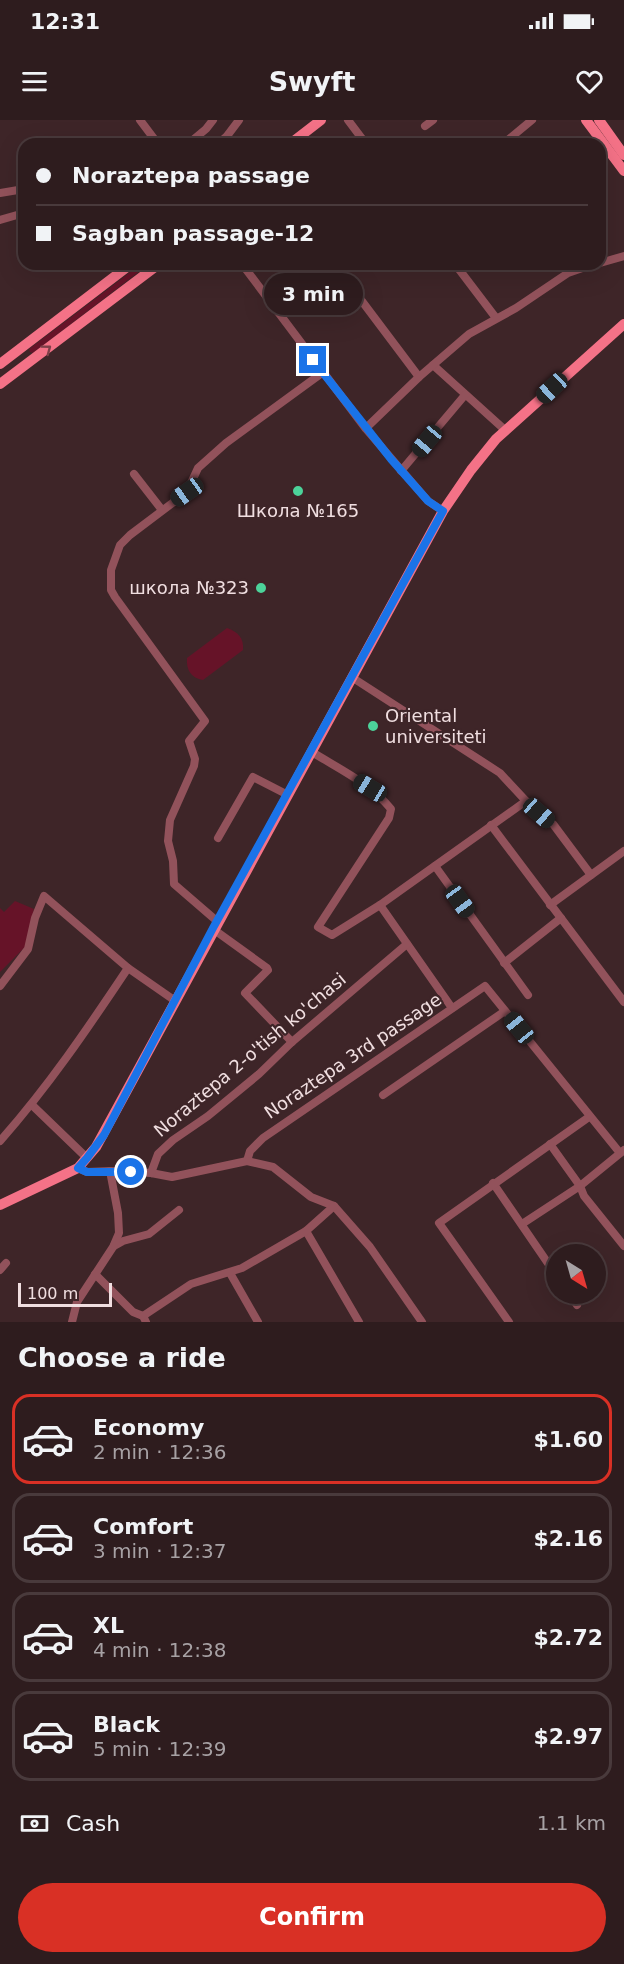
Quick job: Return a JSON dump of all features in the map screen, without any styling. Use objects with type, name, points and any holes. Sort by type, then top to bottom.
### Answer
[{"type":"main road","points":[[298,138],[321,120]]},
{"type":"main road","points":[[586,120],[598,138]]},
{"type":"main road","points":[[599,120],[624,155]]},
{"type":"main road","points":[[606,149],[624,171]]},
{"type":"main road","points":[[0,364],[123,270]]},
{"type":"main road","points":[[0,384],[151,270]]},
{"type":"main road","points":[[0,1205],[78,1168],[104,1135],[174,1000],[443,511],[483,454],[505,430],[624,324]]},
{"type":"main road","points":[[17,351],[27,364]]},
{"type":"street","points":[[140,120],[154,138]]},
{"type":"street","points":[[195,138],[213,120]]},
{"type":"street","points":[[225,138],[239,120]]},
{"type":"street","points":[[348,120],[362,138]]},
{"type":"street","points":[[425,126],[433,120]]},
{"type":"street","points":[[510,138],[532,120]]},
{"type":"street","points":[[0,194],[18,190]]},
{"type":"street","points":[[0,220],[18,215]]},
{"type":"street","points":[[606,261],[624,256]]},
{"type":"street","points":[[246,270],[366,429],[428,501],[443,511]]},
{"type":"street","points":[[339,270],[419,377]]},
{"type":"street","points":[[460,270],[496,318]]},
{"type":"street","points":[[366,429],[419,377],[470,334],[516,308],[568,273],[577,270]]},
{"type":"street","points":[[433,365],[505,430]]},
{"type":"street","points":[[292,1042],[245,993],[267,968],[216,925],[173,882],[174,861],[168,841],[170,820],[194,766],[195,759],[188,744],[206,721],[111,590],[111,570],[120,545],[187,492],[198,468],[226,443],[322,373]]},
{"type":"street","points":[[401,471],[465,395]]},
{"type":"street","points":[[134,474],[162,510]]},
{"type":"street","points":[[353,678],[500,773],[526,801],[553,824],[591,875]]},
{"type":"street","points":[[312,752],[370,788],[391,809],[389,818],[318,927],[335,934],[380,905],[526,801]]},
{"type":"street","points":[[218,838],[253,777],[288,795]]},
{"type":"street","points":[[491,825],[624,1002]]},
{"type":"street","points":[[550,905],[624,851]]},
{"type":"street","points":[[435,866],[528,995]]},
{"type":"street","points":[[0,986],[28,949],[35,918],[44,896],[128,968],[174,1000]]},
{"type":"street","points":[[380,905],[452,1008]]},
{"type":"street","points":[[504,963],[561,918]]},
{"type":"street","name":"Noraztepa 2-o'tish ko'chasi","points":[[151,1173],[158,1154],[173,1140],[259,1074],[292,1042],[407,944]]},
{"type":"street","points":[[0,1141],[32,1105],[128,968]]},
{"type":"street","name":"Noraztepa 3rd passage","points":[[247,1161],[250,1151],[263,1138],[485,986],[505,1011]]},
{"type":"street","points":[[383,1095],[505,1011],[589,1117],[623,1152],[580,1186],[522,1224]]},
{"type":"street","points":[[32,1105],[87,1158]]},
{"type":"street","points":[[509,1322],[439,1222],[589,1117]]},
{"type":"street","points":[[550,1144],[580,1186],[584,1196],[624,1246]]},
{"type":"street","points":[[78,1168],[87,1172],[151,1173],[172,1177],[247,1161],[273,1167],[311,1197],[334,1206],[370,1247],[422,1322]]},
{"type":"street","points":[[72,1322],[77,1302],[113,1246],[118,1233],[118,1213],[110,1171]]},
{"type":"street","points":[[493,1183],[546,1260]]},
{"type":"street","points":[[95,1274],[133,1312],[144,1319],[191,1284],[230,1273],[306,1231],[334,1206]]},
{"type":"street","points":[[113,1246],[149,1234],[179,1210]]},
{"type":"street","points":[[306,1231],[359,1322]]},
{"type":"street","points":[[230,1273],[258,1322]]},
{"type":"shaded area","points":[[133,270],[141,270],[33,353],[29,349]]},
{"type":"shaded area","points":[[227,628],[240,636],[243,650],[203,680],[192,675],[188,670],[187,658]]},
{"type":"shaded area","points":[[15,901],[34,909],[25,947],[0,972],[0,908],[4,912]]},
{"type":"place","name":"Школа №165","points":[[298,491]]},
{"type":"place","name":"школа №323","points":[[261,588]]},
{"type":"place","name":"Oriental universiteti","points":[[373,726]]},
{"type":"route","points":[[131,1172],[87,1172],[78,1168],[104,1135],[213,928],[353,678],[443,511],[428,501],[391,459],[313,360]]}]
